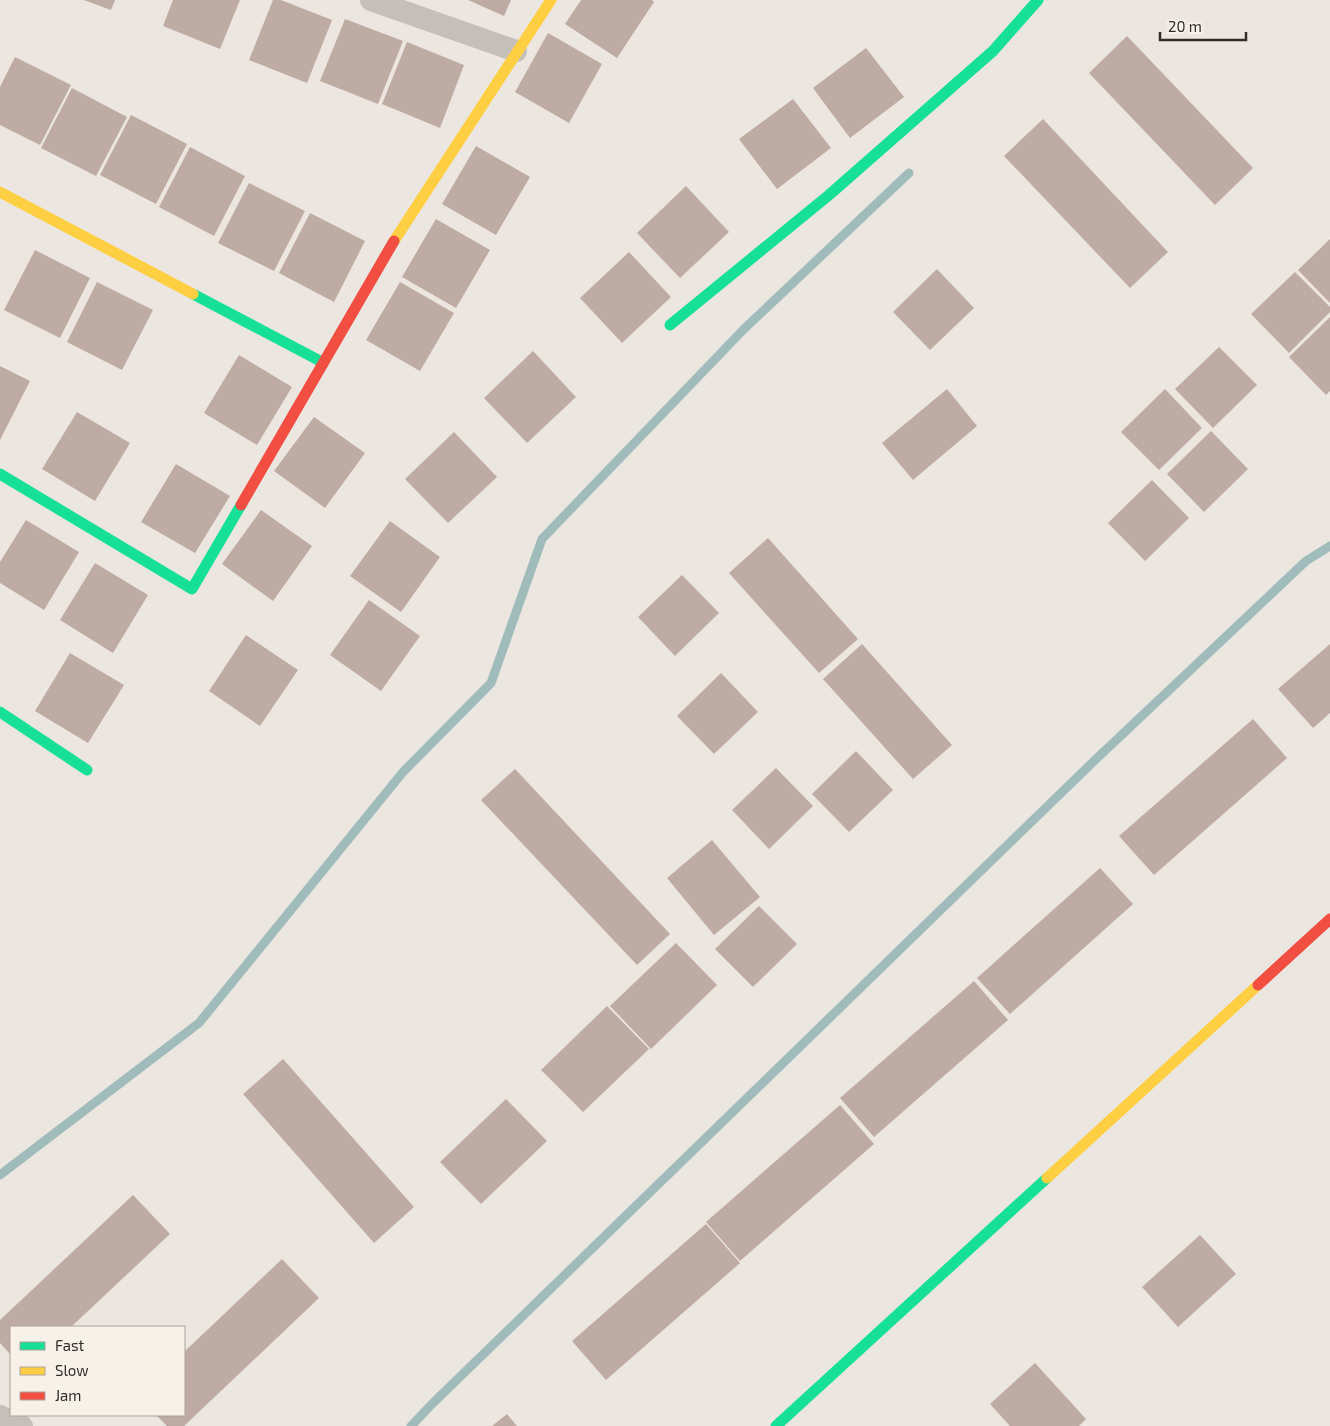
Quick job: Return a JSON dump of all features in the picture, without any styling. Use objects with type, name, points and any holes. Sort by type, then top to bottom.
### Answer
[{"type":"street","points":[[371,0],[516,51]]},
{"type":"street","points":[[0,474],[192,589],[386,254],[516,51],[551,0]]},
{"type":"street","points":[[670,325],[829,195],[986,58],[1038,0]]},
{"type":"street","points":[[0,192],[322,362]]},
{"type":"street","points":[[0,712],[87,770]]},
{"type":"street","points":[[776,1426],[1330,919]]},
{"type":"street","points":[[0,1416],[22,1426]]},
{"type":"building","points":[[84,0],[115,0],[111,10]]},
{"type":"building","points":[[173,0],[240,0],[220,49],[163,26]]},
{"type":"building","points":[[273,0],[281,0],[332,20],[307,83],[249,60]]},
{"type":"building","points":[[468,0],[511,0],[504,16]]},
{"type":"building","points":[[581,0],[652,0],[654,2],[617,58],[565,24]]},
{"type":"building","points":[[345,19],[403,41],[378,104],[320,81]]},
{"type":"building","points":[[548,33],[602,64],[569,123],[515,92]]},
{"type":"building","points":[[1127,36],[1253,168],[1215,205],[1089,73]]},
{"type":"building","points":[[407,42],[464,65],[440,128],[382,104]]},
{"type":"building","points":[[866,48],[904,97],[850,138],[813,88]]},
{"type":"building","points":[[15,57],[71,85],[40,145],[0,125],[0,87]]},
{"type":"building","points":[[72,88],[127,117],[96,176],[41,148]]},
{"type":"building","points":[[793,99],[831,148],[777,189],[739,139]]},
{"type":"building","points":[[131,115],[187,144],[156,204],[100,175]]},
{"type":"building","points":[[1043,119],[1168,252],[1130,288],[1004,156]]},
{"type":"building","points":[[476,146],[530,177],[496,235],[442,204]]},
{"type":"building","points":[[190,147],[245,176],[214,236],[159,207]]},
{"type":"building","points":[[249,183],[305,211],[274,271],[218,243]]},
{"type":"building","points":[[686,186],[729,232],[680,278],[637,233]]},
{"type":"building","points":[[310,213],[365,241],[334,302],[279,273]]},
{"type":"building","points":[[436,219],[490,250],[456,308],[402,277]]},
{"type":"building","points":[[1330,239],[1330,303],[1298,270]]},
{"type":"building","points":[[35,250],[90,278],[60,338],[4,310]]},
{"type":"building","points":[[629,252],[671,297],[622,343],[580,298]]},
{"type":"building","points":[[937,269],[974,308],[930,350],[893,312]]},
{"type":"building","points":[[1295,272],[1330,307],[1330,312],[1289,353],[1251,314]]},
{"type":"building","points":[[97,282],[153,310],[122,370],[67,342]]},
{"type":"building","points":[[400,282],[454,313],[420,371],[366,340]]},
{"type":"building","points":[[1330,317],[1330,391],[1326,395],[1289,357]]},
{"type":"building","points":[[1219,347],[1257,385],[1213,428],[1175,389]]},
{"type":"building","points":[[533,351],[576,397],[527,443],[484,398]]},
{"type":"building","points":[[239,355],[292,387],[257,445],[204,413]]},
{"type":"building","points":[[0,366],[30,381],[0,440]]},
{"type":"building","points":[[947,389],[977,426],[913,480],[882,443]]},
{"type":"building","points":[[1165,389],[1202,428],[1159,470],[1121,432]]},
{"type":"building","points":[[77,412],[130,443],[95,501],[42,469]]},
{"type":"building","points":[[314,417],[365,453],[325,508],[274,471]]},
{"type":"building","points":[[1211,431],[1248,469],[1204,512],[1167,474]]},
{"type":"building","points":[[454,432],[497,477],[448,523],[405,479]]},
{"type":"building","points":[[176,464],[230,496],[195,553],[141,522]]},
{"type":"building","points":[[1152,480],[1189,518],[1145,561],[1108,523]]},
{"type":"building","points":[[261,510],[312,546],[273,601],[222,564]]},
{"type":"building","points":[[26,520],[79,552],[44,610],[0,583],[0,562]]},
{"type":"building","points":[[390,521],[440,557],[401,612],[350,576]]},
{"type":"building","points":[[768,538],[858,639],[819,673],[729,573]]},
{"type":"building","points":[[95,563],[148,595],[113,653],[60,620]]},
{"type":"building","points":[[682,575],[719,613],[675,656],[638,617]]},
{"type":"building","points":[[369,600],[420,636],[381,691],[330,655]]},
{"type":"building","points":[[246,635],[298,670],[260,726],[209,691]]},
{"type":"building","points":[[862,644],[952,745],[913,779],[823,679]]},
{"type":"building","points":[[1330,644],[1330,713],[1313,728],[1278,689]]},
{"type":"building","points":[[70,653],[124,685],[88,743],[35,711]]},
{"type":"building","points":[[721,673],[758,712],[714,754],[677,716]]},
{"type":"building","points":[[1253,719],[1287,758],[1154,875],[1119,836]]},
{"type":"building","points":[[856,751],[893,790],[849,832],[812,794]]},
{"type":"building","points":[[776,768],[813,806],[769,849],[732,810]]},
{"type":"building","points":[[515,769],[670,934],[637,965],[481,800]]},
{"type":"building","points":[[712,840],[760,897],[714,935],[667,878]]},
{"type":"building","points":[[1100,868],[1133,904],[1010,1014],[977,978]]},
{"type":"building","points":[[759,906],[797,944],[753,987],[715,949]]},
{"type":"building","points":[[676,943],[717,985],[651,1049],[610,1006]]},
{"type":"building","points":[[974,981],[1008,1020],[874,1137],[840,1098]]},
{"type":"building","points":[[607,1006],[649,1049],[583,1112],[541,1070]]},
{"type":"building","points":[[283,1059],[414,1207],[374,1243],[243,1094]]},
{"type":"building","points":[[506,1099],[547,1141],[481,1204],[440,1162]]},
{"type":"building","points":[[840,1105],[874,1144],[740,1261],[706,1222]]},
{"type":"building","points":[[133,1195],[170,1234],[72,1326],[10,1326],[10,1354],[0,1343],[0,1320]]},
{"type":"building","points":[[706,1224],[740,1263],[606,1380],[572,1341]]},
{"type":"building","points":[[1200,1235],[1236,1274],[1178,1327],[1142,1287]]},
{"type":"building","points":[[282,1259],[319,1298],[184,1426],[167,1426],[157,1416],[185,1416],[185,1351]]},
{"type":"building","points":[[1035,1363],[1086,1419],[1079,1426],[1010,1426],[990,1404]]},
{"type":"building","points":[[507,1414],[517,1426],[492,1426]]},
{"type":"waterway","points":[[0,1175],[199,1023],[403,772],[491,683],[542,539],[744,329],[909,173]]},
{"type":"waterway","points":[[411,1426],[1094,761],[1306,561],[1330,546]]},
{"type":"traffic: fast","points":[[670,325],[829,195],[993,51],[1038,0]]},
{"type":"traffic: fast","points":[[193,294],[322,362]]},
{"type":"traffic: fast","points":[[0,474],[192,589],[241,505]]},
{"type":"traffic: fast","points":[[0,712],[87,770]]},
{"type":"traffic: fast","points":[[776,1426],[1047,1178]]},
{"type":"traffic: slow","points":[[394,241],[551,0]]},
{"type":"traffic: slow","points":[[0,192],[193,294]]},
{"type":"traffic: slow","points":[[1047,1178],[1258,985]]},
{"type":"traffic: jam","points":[[241,505],[394,241]]},
{"type":"traffic: jam","points":[[1258,985],[1330,919]]}]
